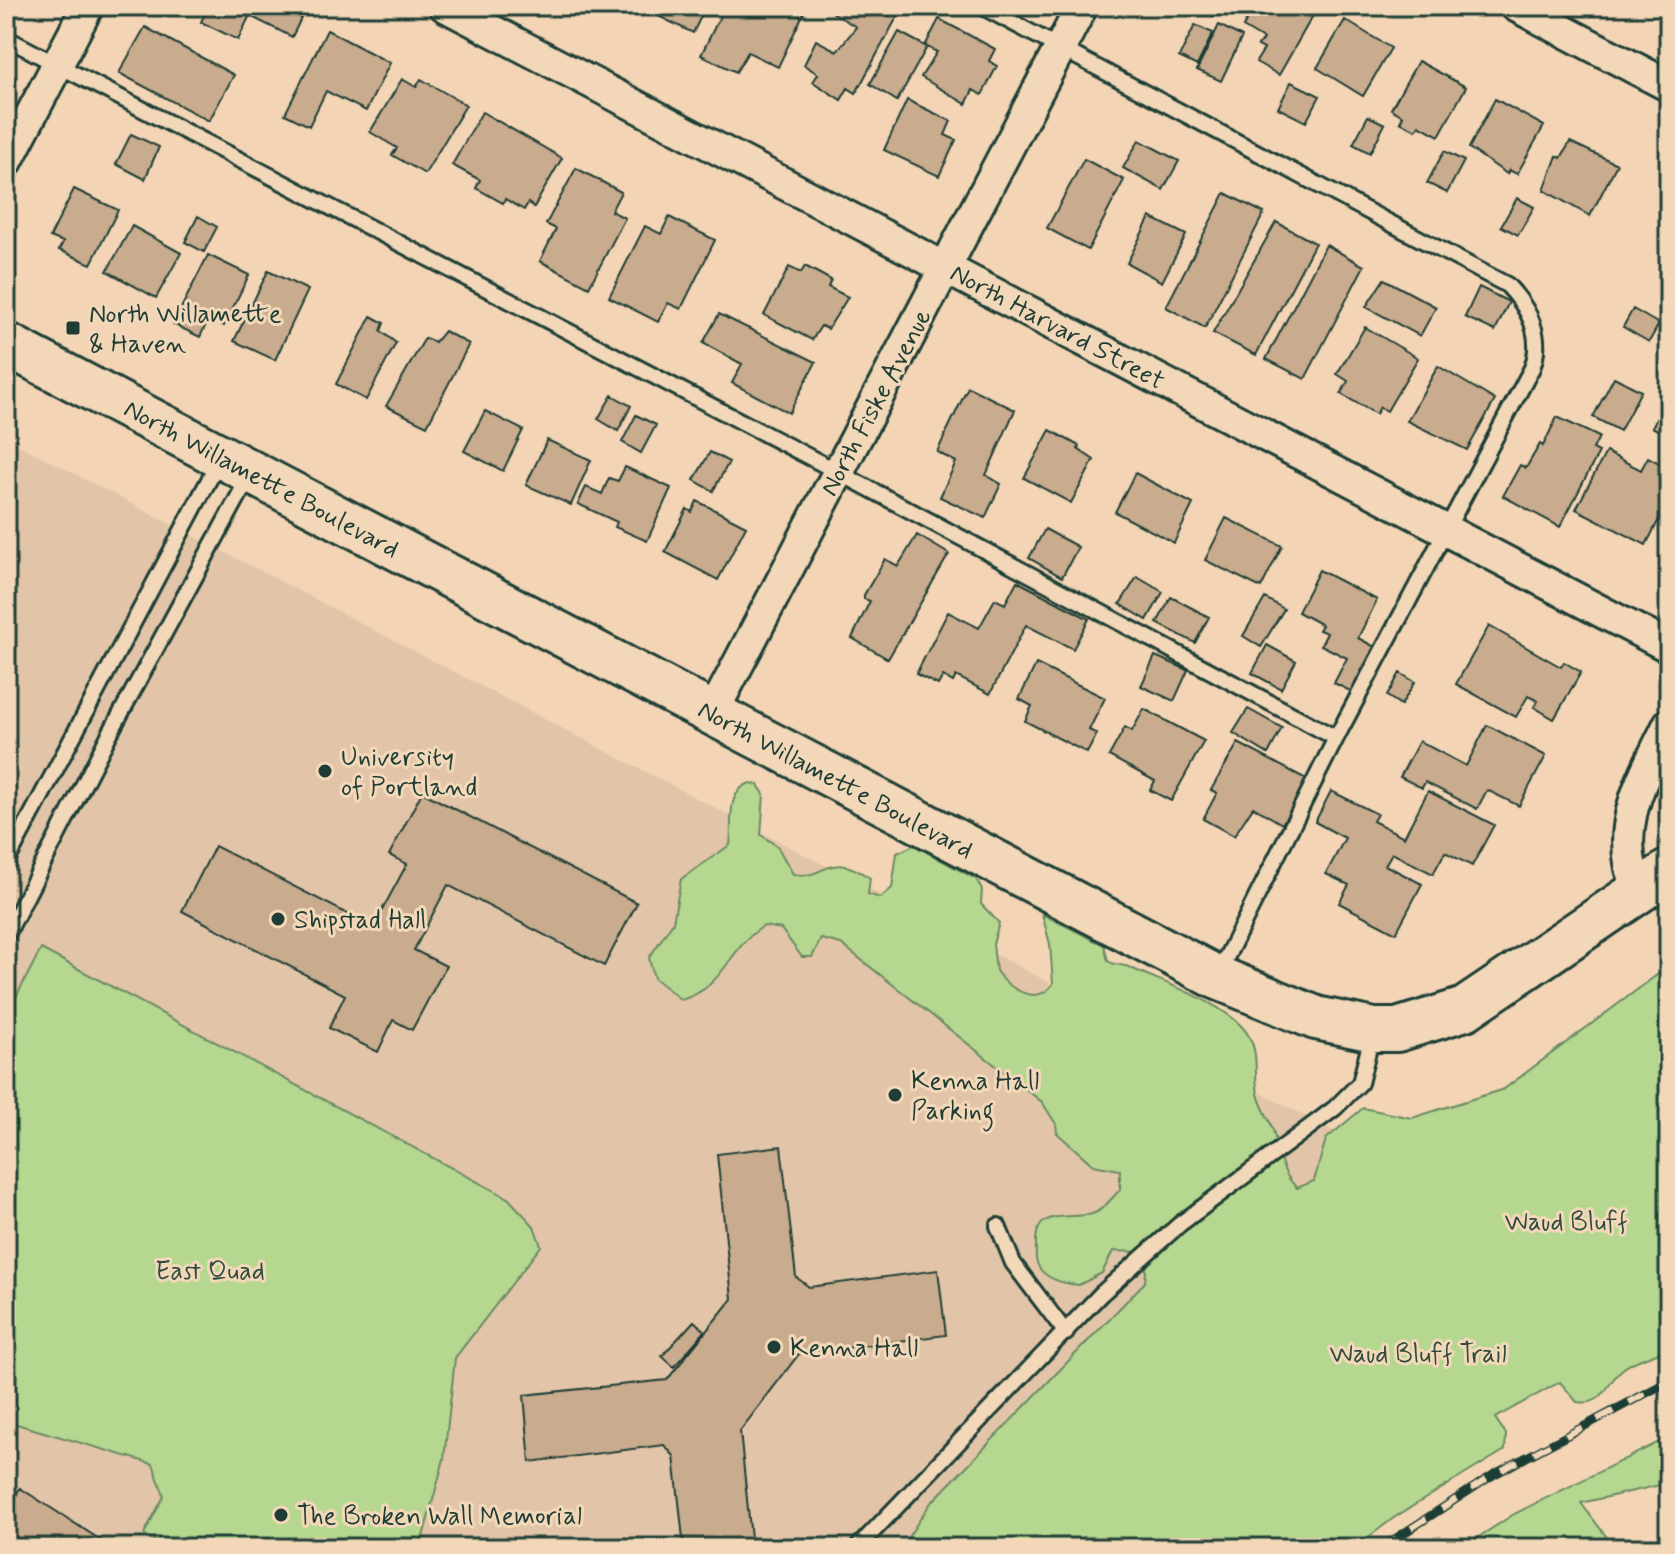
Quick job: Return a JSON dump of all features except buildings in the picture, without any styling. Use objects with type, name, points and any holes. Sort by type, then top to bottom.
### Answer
[{"type":"main road","name":"North Willamette Boulevard","points":[[6,344],[1216,977],[1303,1014],[1374,1030],[1397,1030],[1465,1009],[1654,881]]},
{"type":"street","points":[[6,163],[88,6]]},
{"type":"street","name":"North Harvard Street","points":[[445,6],[1669,647]]},
{"type":"street","name":"North Fiske Avenue","points":[[712,714],[1082,6]]},
{"type":"street","points":[[1516,6],[1669,86]]},
{"type":"street","points":[[1654,881],[1627,856],[1628,814],[1669,724]]},
{"type":"lane","points":[[981,6],[1507,285],[1519,297],[1534,326],[1537,356],[1336,738],[1216,977]]},
{"type":"lane","points":[[6,38],[838,472],[1336,738]]},
{"type":"lane","points":[[6,863],[236,465]]},
{"type":"lane","points":[[6,936],[108,737],[236,465]]},
{"type":"lane","points":[[857,1548],[1101,1294],[1180,1224],[1309,1128],[1360,1083],[1374,1030]]},
{"type":"lane","points":[[998,1226],[1013,1263],[1066,1333]]},
{"type":"shaded area","name":"University of Portland","points":[[6,438],[1401,1166],[1136,1548],[6,1548]]},
{"type":"green space","points":[[750,783],[758,785],[764,794],[761,835],[777,846],[793,874],[805,875],[836,865],[844,866],[870,878],[868,894],[880,898],[892,888],[897,853],[914,845],[976,879],[982,889],[981,904],[999,923],[993,944],[996,971],[1008,984],[1023,993],[1039,994],[1053,984],[1050,944],[1042,914],[1104,945],[1111,963],[1128,967],[1191,994],[1234,1019],[1253,1045],[1259,1097],[1272,1127],[1283,1167],[1297,1188],[1314,1181],[1326,1139],[1363,1108],[1412,1118],[1504,1089],[1669,966],[1669,1344],[1665,1350],[1624,1368],[1594,1401],[1577,1402],[1560,1382],[1495,1418],[1506,1434],[1505,1450],[1395,1517],[1354,1548],[901,1548],[930,1504],[1145,1282],[1147,1259],[1142,1252],[1113,1251],[1102,1273],[1079,1285],[1061,1282],[1044,1273],[1036,1256],[1037,1232],[1041,1225],[1055,1217],[1092,1214],[1100,1210],[1120,1190],[1120,1170],[1093,1165],[1057,1133],[1056,1124],[1042,1102],[841,944],[821,939],[812,957],[802,957],[781,929],[764,926],[742,945],[708,986],[696,994],[681,1000],[654,978],[649,958],[673,922],[681,879],[730,845],[733,801],[742,787]]},
{"type":"green space","name":"East Quad","points":[[41,949],[508,1198],[534,1226],[541,1246],[455,1358],[444,1459],[420,1548],[167,1548],[144,1534],[164,1496],[153,1464],[6,1421],[6,1016]]},
{"type":"green space","points":[[1669,1437],[1669,1483],[1581,1503],[1615,1548],[1462,1548],[1514,1514]]},
{"type":"railway","points":[[1381,1548],[1493,1475],[1669,1381]]},
{"type":"place","name":"North Willamette & Haven","points":[[73,328]]},
{"type":"place","name":"University of Portland","points":[[325,771]]},
{"type":"place","name":"Shipstad Hall","points":[[278,919]]},
{"type":"place","name":"Kenna Hall Parking","points":[[895,1095]]},
{"type":"place","name":"Kenna Hall","points":[[774,1347]]},
{"type":"place","name":"The Broken Wall Memorial","points":[[281,1515]]},
{"type":"park label","name":"Waud Bluff","points":[[1566,1221]]},
{"type":"park label","name":"Waud Bluff Trail","points":[[1418,1353]]}]
